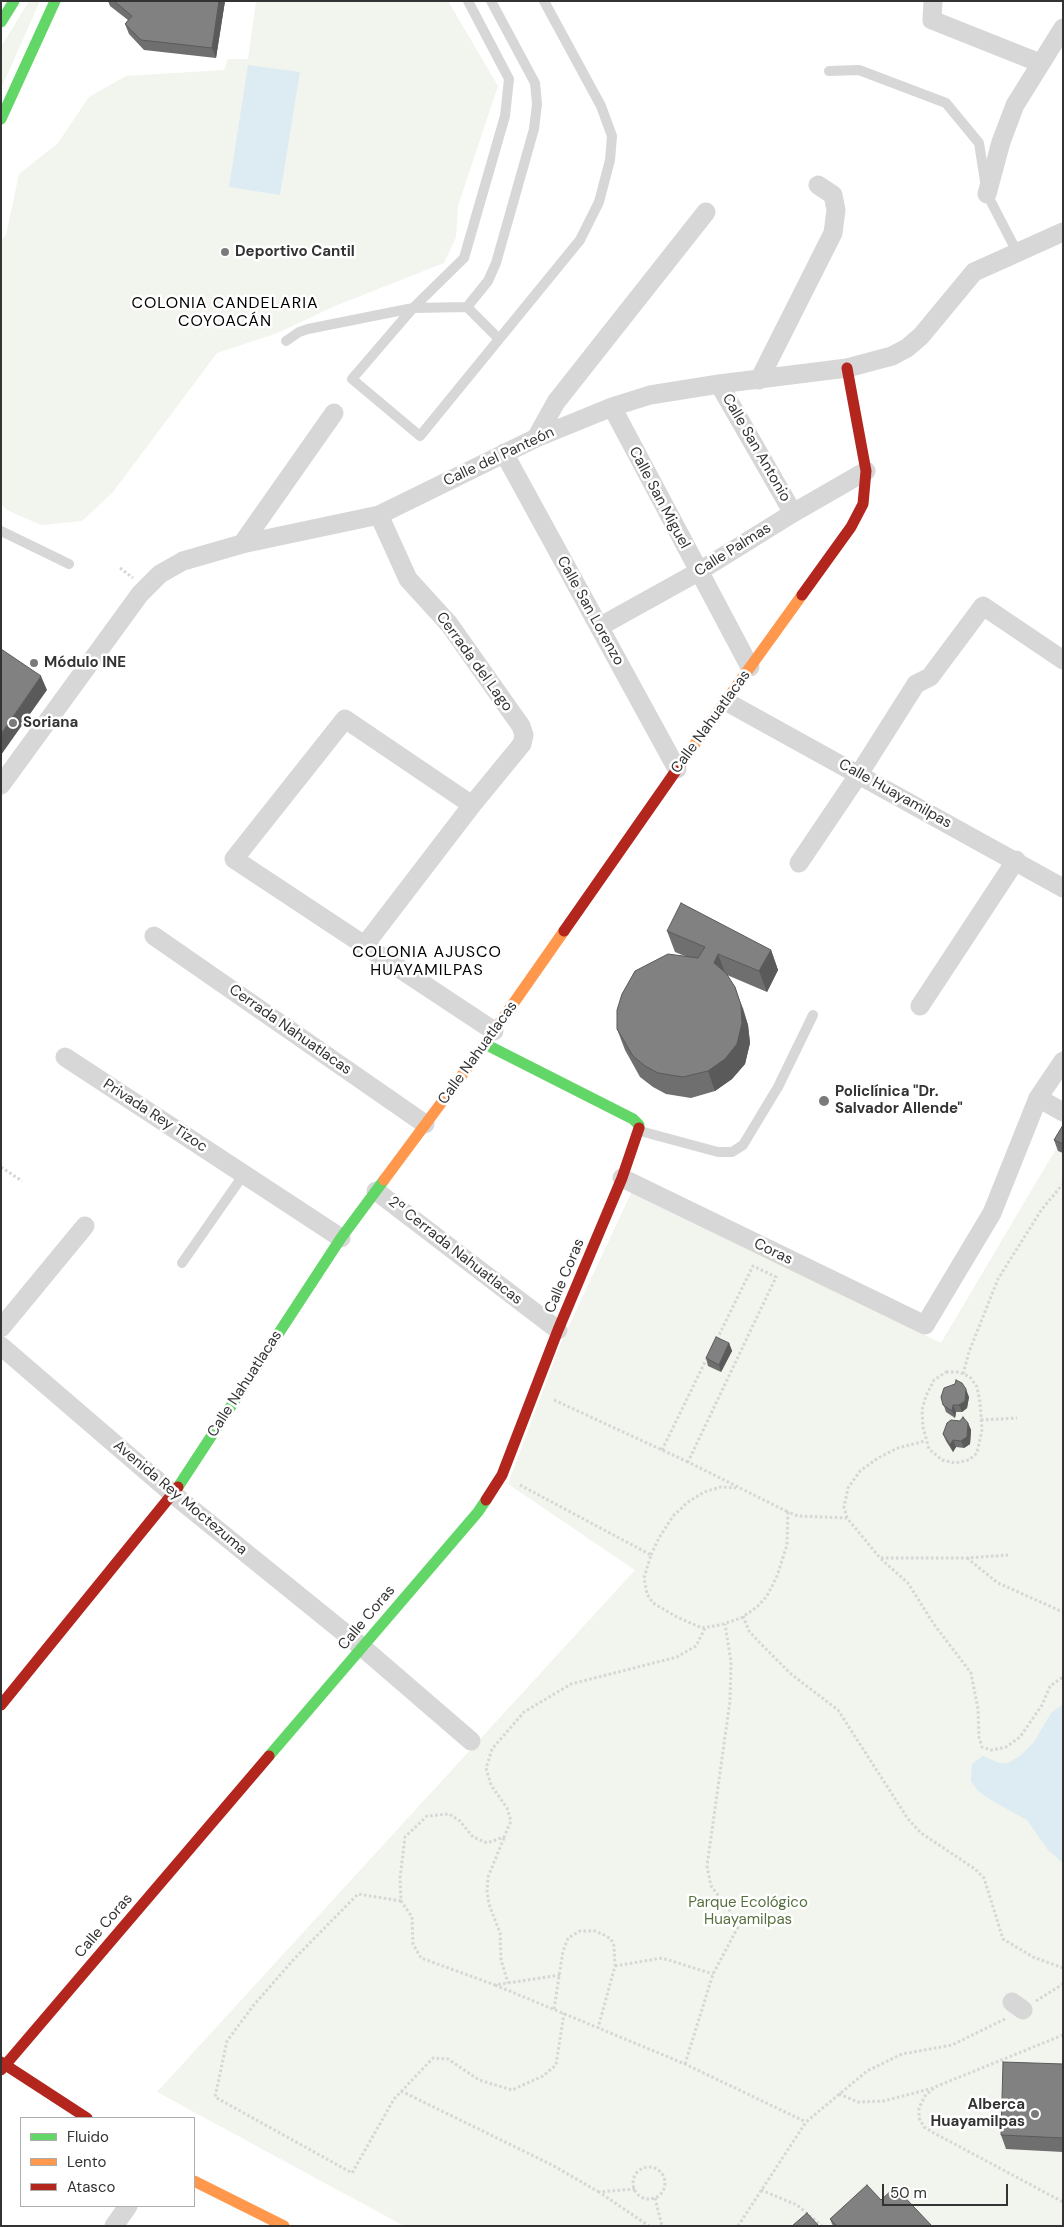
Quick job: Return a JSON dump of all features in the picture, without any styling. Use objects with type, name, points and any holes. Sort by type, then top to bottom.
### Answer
[{"type":"street","points":[[1,22],[14,1]]},
{"type":"street","points":[[1,119],[56,1]]},
{"type":"street","points":[[932,10],[1040,63]]},
{"type":"street","points":[[987,194],[1001,142],[1015,104],[1063,28]]},
{"type":"street","points":[[759,380],[833,232],[836,210],[833,195],[818,184]]},
{"type":"street","points":[[536,438],[556,402],[706,212]]},
{"type":"street","name":"Calle del Panteón","points":[[1,785],[140,594],[160,574],[183,561],[242,544],[379,515],[536,438],[612,407],[650,395],[719,384],[847,368],[892,356],[907,348],[922,336],[974,272],[1063,232]]},
{"type":"street","name":"Calle Nahuatlacas","points":[[1,1704],[173,1494],[341,1238],[489,1038],[677,769],[851,527],[863,504],[866,471],[847,368]]},
{"type":"street","name":"Calle San Antonio","points":[[719,384],[793,513]]},
{"type":"street","name":"Calle San Miguel","points":[[612,407],[750,667]]},
{"type":"street","points":[[242,544],[334,413]]},
{"type":"street","name":"Calle San Lorenzo","points":[[504,453],[677,769]]},
{"type":"street","name":"Calle Palmas","points":[[599,627],[698,572],[793,513],[866,471]]},
{"type":"street","name":"Cerrada del Lago","points":[[364,946],[472,805],[522,744],[524,736],[521,726],[449,624],[408,579],[379,515]]},
{"type":"street","points":[[799,863],[859,774],[916,684],[930,677],[983,606],[1063,660]]},
{"type":"street","name":"Calle Huayamilpas","points":[[727,702],[1016,860],[1063,888]]},
{"type":"street","points":[[472,805],[345,719],[234,859],[364,946],[489,1038],[633,1119],[639,1125],[639,1131]]},
{"type":"street","points":[[920,1006],[1016,860]]},
{"type":"street","name":"Cerrada Nahuatlacas","points":[[154,936],[425,1124]]},
{"type":"street","name":"Privada Rey Tizoc","points":[[65,1058],[341,1238]]},
{"type":"street","points":[[1063,1061],[1038,1098],[1063,1112]]},
{"type":"street","name":"Coras","points":[[622,1178],[925,1325],[992,1213],[1038,1098]]},
{"type":"street","name":"Calle Coras","points":[[3,2066],[478,1512],[502,1474],[558,1330],[622,1178],[639,1131]]},
{"type":"street","name":"2ª Cerrada Nahuatlacas","points":[[376,1191],[558,1330]]},
{"type":"street","points":[[1,1328],[85,1226]]},
{"type":"street","name":"Avenida Rey Moctezuma","points":[[1,1346],[173,1494],[362,1647],[471,1741]]},
{"type":"street","points":[[3,2066],[85,2117]]},
{"type":"street","points":[[195,2182],[250,2218],[284,2226]]},
{"type":"street","points":[[114,2226],[127,2207]]},
{"type":"lane","points":[[468,1],[509,79],[505,116],[464,258],[413,308],[352,379],[420,436],[498,338],[580,240],[599,202],[610,160],[612,136],[601,106],[544,1]]},
{"type":"lane","points":[[466,307],[488,281],[496,263],[534,129],[537,104],[535,83],[491,1]]},
{"type":"lane","points":[[829,71],[859,70],[946,103],[979,143],[987,194],[1017,252]]},
{"type":"lane","points":[[286,341],[299,332],[308,329],[413,308],[466,307],[498,338]]},
{"type":"lane","points":[[1,531],[69,564]]},
{"type":"lane","points":[[639,1131],[718,1152],[732,1152],[743,1145],[778,1087],[813,1015]]},
{"type":"lane","points":[[182,1263],[244,1174]]},
{"type":"path","points":[[1,1167],[22,1181]]},
{"type":"path","points":[[963,1374],[972,1344],[998,1279],[1042,1209],[1063,1184]]},
{"type":"path","points":[[688,1462],[776,1277],[753,1266],[714,1345]]},
{"type":"path","points":[[662,1450],[710,1354]]},
{"type":"path","points":[[946,1372],[959,1372],[963,1374],[970,1378],[976,1387],[982,1430],[977,1453],[969,1460],[955,1462],[942,1460],[929,1449],[925,1441],[922,1410],[934,1380],[946,1372]]},
{"type":"path","points":[[547,1396],[688,1462],[788,1512],[798,1516],[847,1518]]},
{"type":"path","points":[[981,1420],[1017,1418]]},
{"type":"path","points":[[925,1441],[898,1448],[878,1458],[860,1471],[848,1488],[844,1507],[847,1518],[880,1558],[908,1583],[933,1623],[971,1673],[978,1709],[979,1737],[982,1747],[991,1750],[1006,1747],[1020,1737],[1042,1705],[1050,1686],[1063,1677]]},
{"type":"path","points":[[502,1474],[651,1554]]},
{"type":"path","points":[[748,1492],[734,1487],[721,1487],[704,1492],[688,1502],[673,1516],[651,1554],[644,1578],[646,1594],[653,1603],[678,1617],[705,1628],[725,1624],[757,1607],[767,1596],[777,1576],[787,1545],[788,1512]]},
{"type":"path","points":[[880,1558],[967,1558],[1008,1555]]},
{"type":"path","points":[[967,1558],[998,1583],[1063,1612]]},
{"type":"path","points":[[743,1616],[749,1631],[791,1674],[838,1710],[908,1819],[921,1833],[975,1869],[984,1878],[1003,1939],[1033,1957],[1063,1968]]},
{"type":"path","points":[[685,2064],[713,1974],[738,1927],[731,1912],[711,1886],[707,1866],[730,1702],[732,1662],[725,1624]]},
{"type":"path","points":[[508,1983],[501,1960],[500,1933],[488,1904],[487,1892],[488,1877],[511,1821],[507,1808],[491,1784],[486,1768],[492,1749],[524,1712],[571,1684],[678,1657],[696,1646],[705,1628]]},
{"type":"path","points":[[504,1837],[488,1843],[473,1837],[460,1821],[449,1814],[427,1816],[405,1837],[400,1878],[401,1901],[412,1917],[413,1944],[421,1958],[495,1985],[685,2064],[806,2122]]},
{"type":"path","points":[[401,1901],[358,1894],[294,1959],[253,2006],[227,2041],[215,2097],[352,2173],[394,2099],[433,2058],[448,2059],[479,2080],[512,2090],[543,2076],[556,2065],[564,2013]]},
{"type":"path","points":[[554,2009],[563,1951],[568,1938],[580,1931],[595,1931],[604,1934],[611,1939],[614,1946],[615,1966],[598,2028]]},
{"type":"path","points":[[615,1966],[662,1958],[713,1974]]},
{"type":"path","points":[[495,1985],[560,1975]]},
{"type":"path","points":[[738,2226],[806,2122],[867,2071],[902,2054],[952,2045],[1017,2006],[1063,1984]]},
{"type":"path","points":[[839,2094],[858,2102],[884,2101],[935,2087],[1063,2034]]},
{"type":"path","points":[[935,2087],[926,2096],[919,2108],[919,2118],[924,2127],[1063,2202]]},
{"type":"path","points":[[401,2091],[552,2165],[599,2192],[649,2226]]},
{"type":"path","points":[[652,2167],[661,2172],[666,2182],[662,2192],[655,2198],[643,2198],[635,2189],[635,2175],[642,2168],[652,2167]]},
{"type":"path","points":[[599,2192],[635,2189]]},
{"type":"path","points":[[761,2190],[797,2205],[822,2226]]},
{"type":"path","points":[[655,2198],[662,2226]]},
{"type":"green space","points":[[29,1],[40,1],[1,89],[1,47]]},
{"type":"green space","name":"Deportivo Cantil","points":[[256,1],[448,1],[498,86],[458,206],[456,237],[444,263],[335,306],[275,334],[217,353],[113,492],[82,521],[41,525],[7,510],[1,504],[1,240],[6,235],[19,174],[58,143],[89,97],[126,76],[224,70],[228,59],[248,59]]},
{"type":"green space","name":"Parque Ecológico Huayamilpas","points":[[1063,1137],[1063,2226],[404,2226],[157,2092],[635,1570],[508,1484],[560,1345],[632,1191],[941,1343]]},
{"type":"shaded area","points":[[248,65],[300,72],[280,195],[229,187]]},
{"type":"shaded area","points":[[1063,1704],[1063,1863],[1048,1850],[1027,1820],[978,1791],[971,1781],[972,1764],[983,1756],[999,1763],[1008,1763],[1020,1756],[1034,1742],[1051,1713]]},
{"type":"building","points":[[114,1],[219,1],[212,48],[141,40],[125,24],[132,16]]},
{"type":"building","points":[[1,649],[41,676],[1,734]]},
{"type":"building","points":[[681,903],[771,950],[759,971],[718,954],[714,963],[726,973],[735,987],[741,1005],[742,1023],[737,1044],[725,1059],[708,1071],[683,1077],[658,1073],[645,1066],[633,1056],[617,1029],[617,1010],[622,994],[635,971],[668,954],[698,958],[705,947],[667,931]]},
{"type":"building","points":[[1063,1125],[1063,1144],[1054,1140]]},
{"type":"building","points":[[716,1337],[729,1343],[719,1365],[706,1358]]},
{"type":"building","points":[[956,1380],[962,1383],[966,1389],[965,1401],[959,1405],[953,1405],[952,1411],[943,1405],[941,1397],[944,1388],[955,1384]]},
{"type":"building","points":[[963,1417],[968,1423],[967,1437],[961,1441],[953,1440],[950,1445],[943,1434],[947,1423],[951,1420],[960,1421]]},
{"type":"building","name":"Alberca Huayamilpas","points":[[1003,2062],[1063,2064],[1063,2138],[1001,2135]]},
{"type":"building","points":[[867,2185],[881,2200],[895,2187],[932,2226],[837,2226],[830,2219]]},
{"type":"building","points":[[807,2213],[819,2226],[792,2226]]},
{"type":"traffic: fast","points":[[1,22],[14,1]]},
{"type":"traffic: fast","points":[[1,119],[55,1]]},
{"type":"traffic: fast","points":[[485,1044],[633,1119],[639,1125],[639,1128]]},
{"type":"traffic: fast","points":[[178,1487],[341,1238],[384,1180]]},
{"type":"traffic: fast","points":[[269,1756],[478,1512],[486,1500]]},
{"type":"traffic: slow","points":[[689,752],[802,595]]},
{"type":"traffic: slow","points":[[384,1180],[485,1044],[564,931]]},
{"type":"traffic: slow","points":[[195,2182],[284,2226]]},
{"type":"traffic: jam","points":[[802,595],[851,527],[863,504],[866,471],[847,368]]},
{"type":"traffic: jam","points":[[564,931],[689,752]]},
{"type":"traffic: jam","points":[[486,1500],[502,1475],[558,1330],[622,1178],[639,1128]]},
{"type":"traffic: jam","points":[[1,1705],[178,1487]]},
{"type":"traffic: jam","points":[[1,2070],[269,1756]]},
{"type":"traffic: jam","points":[[1,2062],[85,2117]]},
{"type":"place","name":"Deportivo Cantil","points":[[225,252]]},
{"type":"place","name":"Módulo INE","points":[[34,663]]},
{"type":"place","name":"Soriana","points":[[13,723]]},
{"type":"place","name":"Policlínica \"Dr. Salvador Allende\"","points":[[824,1101]]},
{"type":"place","name":"Alberca Huayamilpas","points":[[1035,2114]]},
{"type":"district","name":"COLONIA CANDELARIA COYOACÁN","points":[[225,313]]},
{"type":"district","name":"COLONIA AJUSCO HUAYAMILPAS","points":[[427,962]]}]
